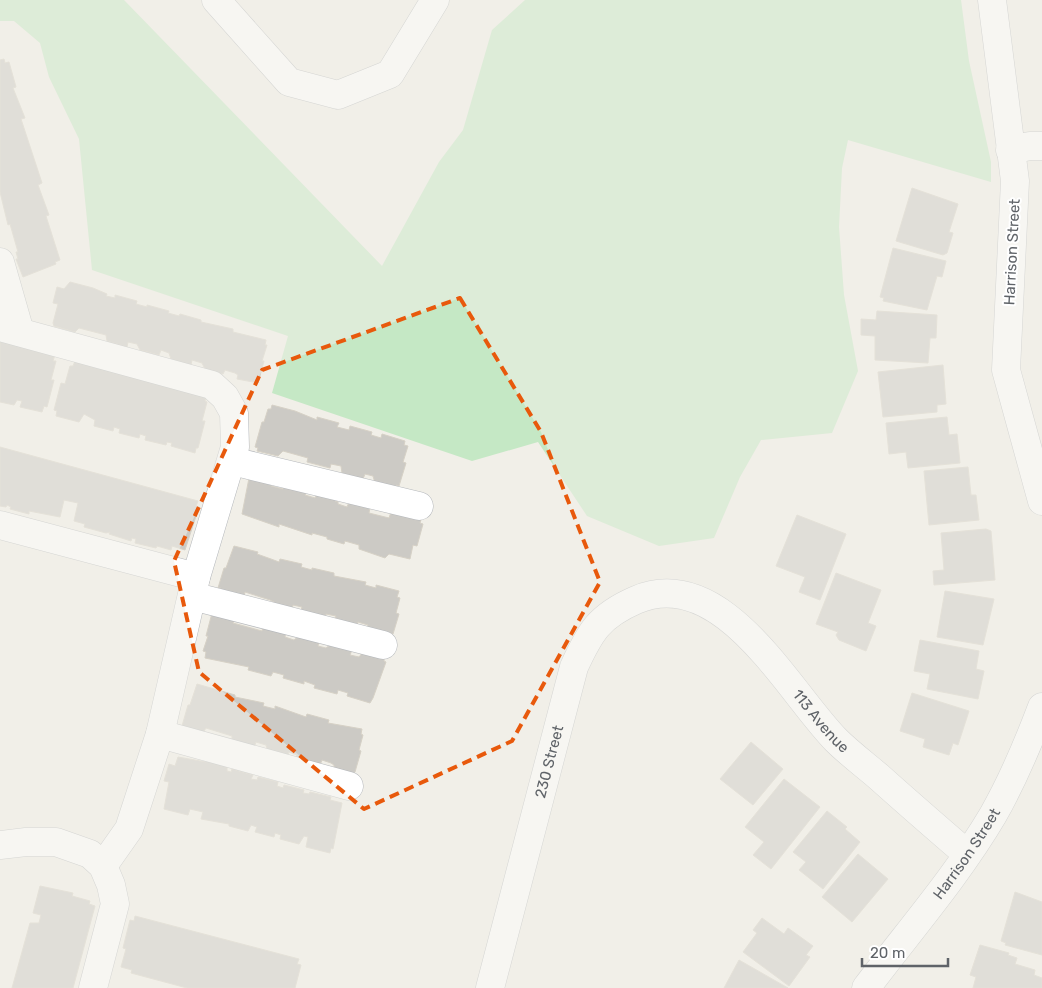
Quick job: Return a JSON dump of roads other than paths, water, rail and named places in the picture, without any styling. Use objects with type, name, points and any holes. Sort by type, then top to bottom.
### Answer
[{"type":"street","points":[[216,0],[289,82],[338,95],[390,74],[435,0]]},
{"type":"street","name":"Harrison Street","points":[[992,0],[1015,181],[1006,370],[1042,501]]},
{"type":"street","points":[[1010,150],[1042,146]]},
{"type":"street","points":[[0,262],[10,330],[212,385],[224,397],[234,413],[235,447],[232,461],[194,587],[174,665],[160,734],[129,829],[103,866]]},
{"type":"street","points":[[232,461],[419,506]]},
{"type":"street","points":[[0,525],[382,645]]},
{"type":"street","name":"113 Avenue","points":[[676,594],[702,602],[737,623],[764,652],[836,739],[967,854]]},
{"type":"street","name":"230 Street","points":[[490,988],[574,667],[588,636],[615,610],[644,597],[676,594]]},
{"type":"street","name":"Harrison Street","points":[[866,988],[967,854],[993,814],[1022,759],[1042,707]]},
{"type":"street","points":[[160,734],[349,786]]},
{"type":"street","points":[[0,845],[33,841],[56,842],[90,854],[103,866],[111,885],[115,904],[99,987]]}]
